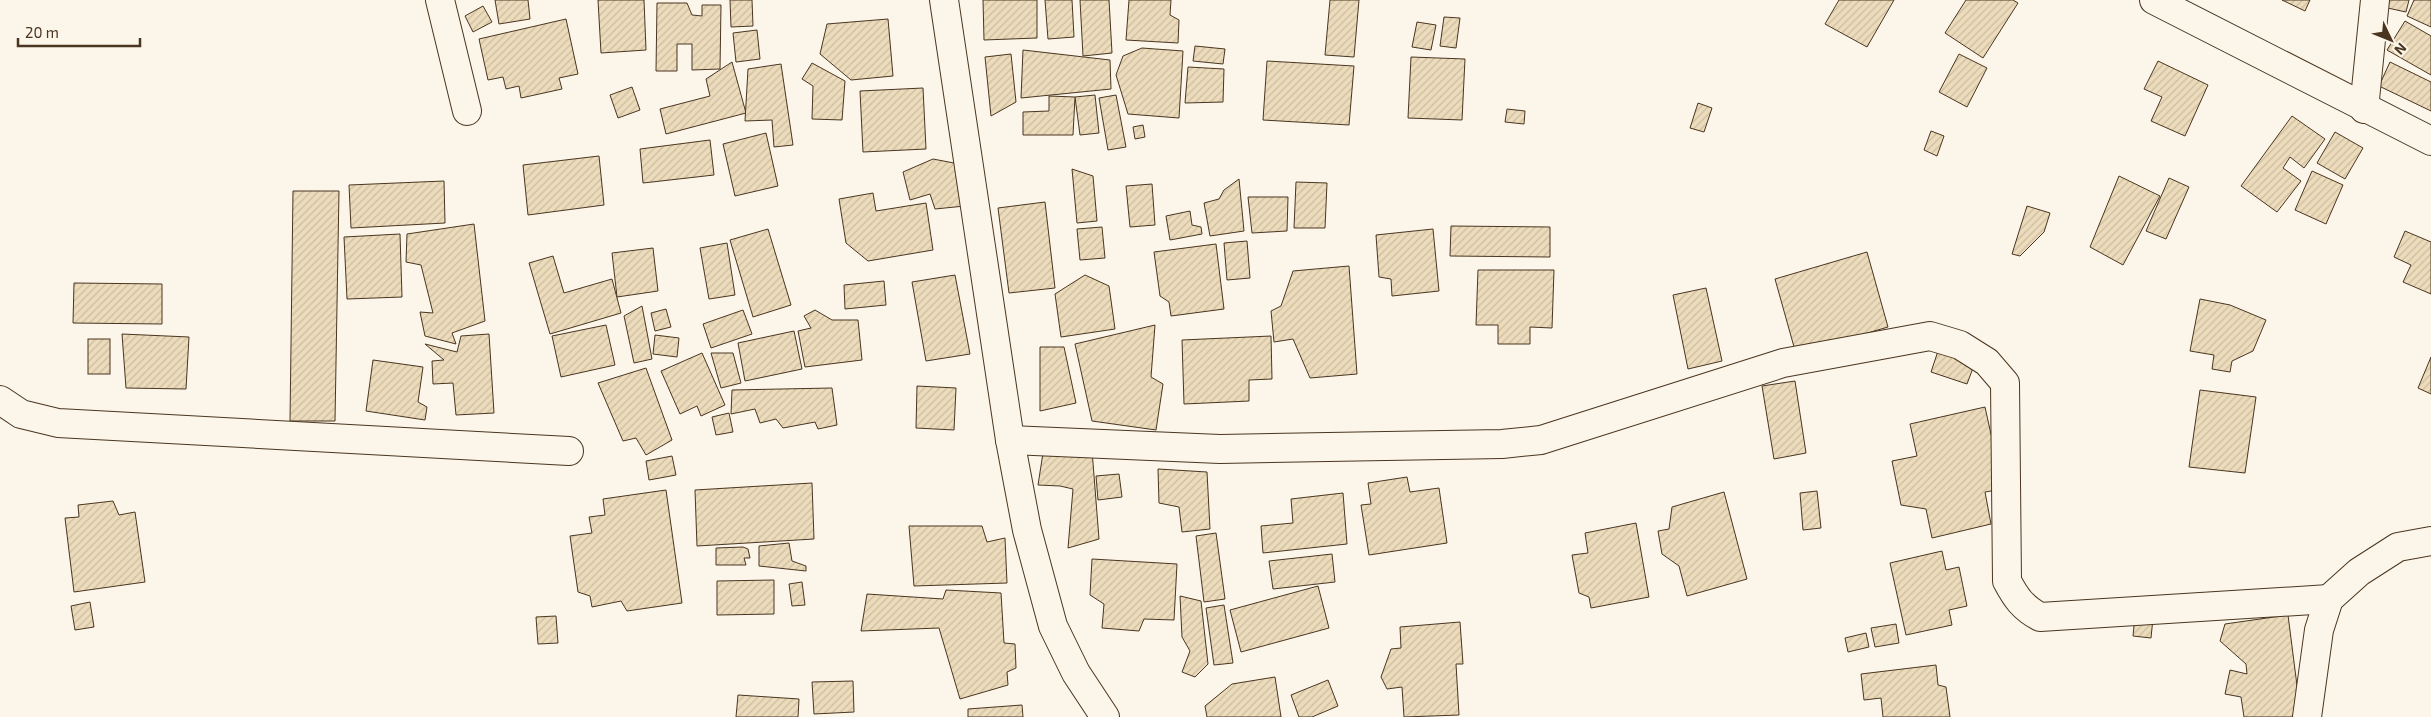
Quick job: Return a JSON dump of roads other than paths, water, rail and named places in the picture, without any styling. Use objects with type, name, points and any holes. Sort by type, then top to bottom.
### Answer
[{"type":"street","points":[[440,0],[467,111]]},
{"type":"street","points":[[944,0],[1010,440],[1027,530],[1053,626],[1076,673],[1105,717]]},
{"type":"street","points":[[2154,0],[2364,109],[2431,141]]},
{"type":"street","points":[[2364,109],[2375,0]]},
{"type":"street","points":[[1010,440],[1220,449],[1502,444],[1542,440],[1784,363],[1930,336],[1960,345],[1987,362],[2005,383],[2007,581],[2016,599],[2026,610],[2040,617],[2329,599]]},
{"type":"street","points":[[0,400],[21,414],[58,423],[569,451]]},
{"type":"street","points":[[2307,717],[2319,630],[2329,599],[2359,572],[2398,547],[2431,540]]}]
